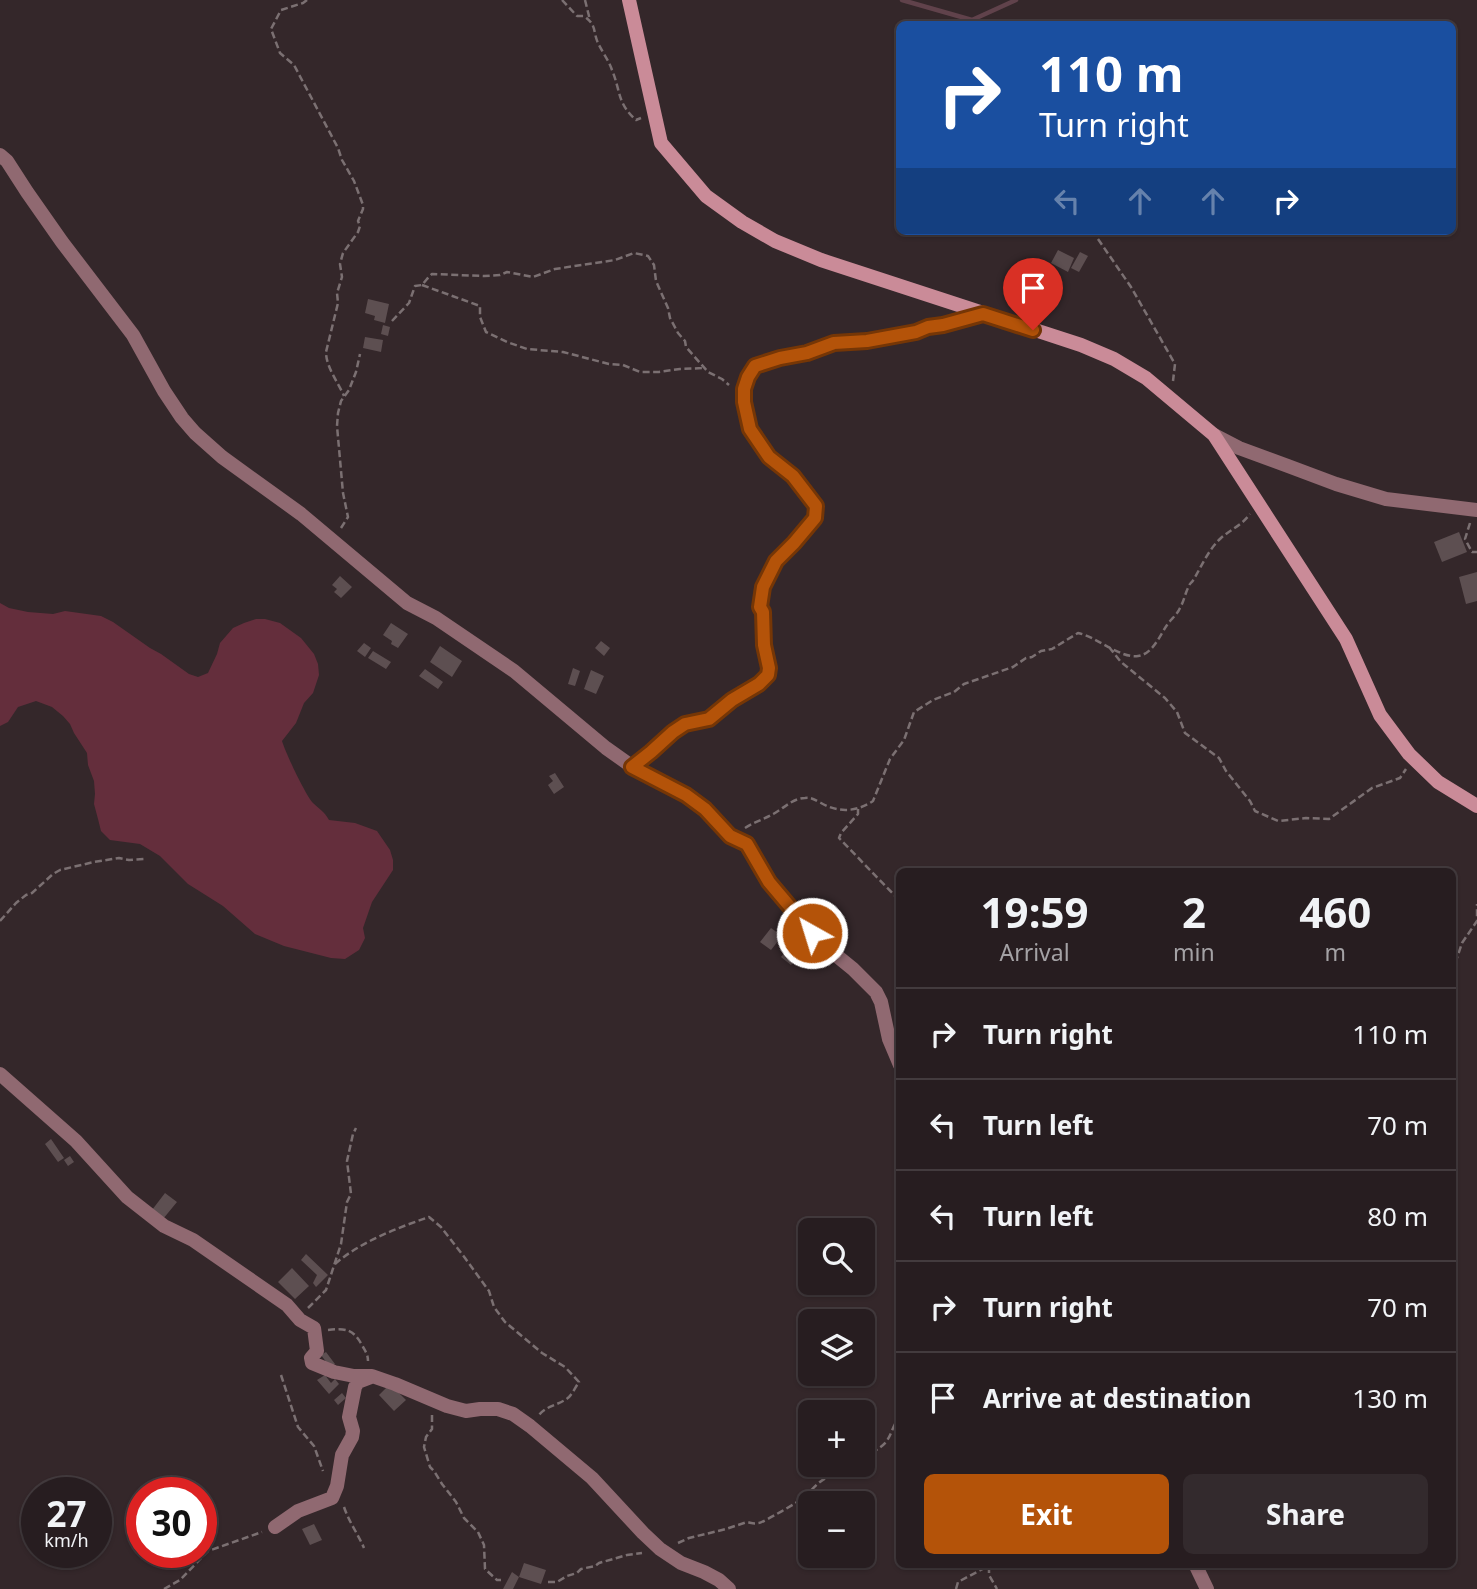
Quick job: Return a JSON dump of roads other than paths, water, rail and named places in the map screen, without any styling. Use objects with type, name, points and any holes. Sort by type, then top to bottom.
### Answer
[{"type":"main road","points":[[629,0],[662,143],[706,196],[742,222],[775,241],[821,260],[1081,345],[1114,359],[1146,378],[1214,435],[1346,639],[1380,715],[1414,758],[1438,782],[1477,806]]},
{"type":"street","points":[[0,155],[133,335],[181,418],[215,451],[301,514],[407,603],[436,618],[514,671],[606,748],[632,767],[686,795],[705,809],[730,836],[747,844],[769,882],[812,933],[876,992],[896,1056]]},
{"type":"street","points":[[632,767],[673,732],[685,724],[709,719],[768,675],[763,612],[760,607],[763,587],[776,561],[815,518],[816,506],[793,476],[769,457],[750,429],[744,392],[748,377],[755,366],[834,343],[867,341],[916,332],[983,314]]},
{"type":"street","points":[[1214,435],[1240,448],[1336,484],[1386,499],[1475,510]]},
{"type":"street","points":[[0,1074],[76,1142],[128,1198],[164,1226],[192,1240],[287,1305],[300,1320],[314,1328],[317,1351],[311,1358],[312,1363],[344,1374],[372,1376],[447,1406],[467,1411],[498,1409],[513,1414],[592,1478],[663,1551],[681,1563],[719,1580],[729,1589]]},
{"type":"street","points":[[275,1527],[298,1510],[326,1501],[335,1492],[342,1455],[352,1437],[349,1417],[355,1387],[358,1382],[372,1376]]},
{"type":"street","points":[[1197,1568],[1207,1589]]},
{"type":"waterway","points":[[902,0],[972,20],[1016,0]]}]
